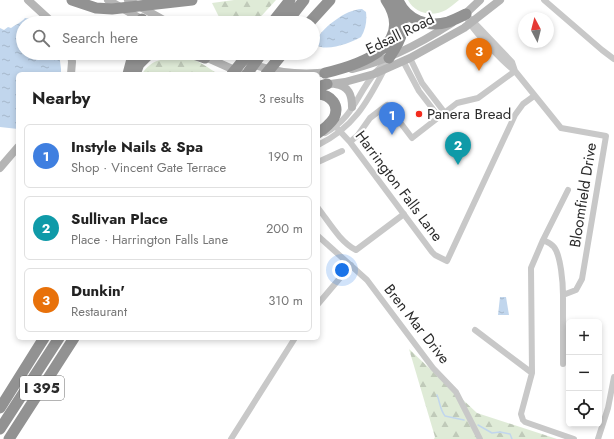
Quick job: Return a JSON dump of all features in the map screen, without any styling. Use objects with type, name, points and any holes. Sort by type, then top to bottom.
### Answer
[{"type":"highway","points":[[72,0],[96,8],[112,9],[192,0]]},
{"type":"highway","points":[[277,16],[290,0]]},
{"type":"highway","points":[[291,16],[304,0]]},
{"type":"highway","points":[[313,16],[325,0]]},
{"type":"highway","points":[[315,16],[330,0]]},
{"type":"highway","points":[[325,73],[342,69],[371,58],[385,47],[393,34],[394,20],[390,6],[386,0]]},
{"type":"highway","points":[[400,3],[407,14],[417,21],[426,23],[469,20]]},
{"type":"highway","points":[[389,58],[401,38],[404,29],[404,17],[400,3]]},
{"type":"highway","points":[[129,72],[132,60]]},
{"type":"highway","points":[[136,72],[139,64],[143,60]]},
{"type":"highway","points":[[234,72],[243,60]]},
{"type":"highway","points":[[247,72],[256,60]]},
{"type":"highway","points":[[268,72],[277,60]]},
{"type":"highway","points":[[320,94],[326,95],[330,98],[334,103],[336,111],[330,123],[320,131]]},
{"type":"highway","name":"I 395","points":[[0,408],[43,340]]},
{"type":"highway","points":[[0,429],[58,340]]},
{"type":"highway","name":"I 395","points":[[9,439],[73,340]]},
{"type":"main road","points":[[28,0],[45,16]]},
{"type":"main road","points":[[108,0],[134,16]]},
{"type":"main road","points":[[128,0],[157,16]]},
{"type":"main road","name":"Edsall Road","points":[[320,73],[366,66],[389,58],[438,32],[469,20],[480,0]]},
{"type":"main road","name":"Edsall Road","points":[[324,85],[345,82],[384,70],[452,36],[469,20],[500,0]]},
{"type":"main road","points":[[384,70],[389,58]]},
{"type":"main road","points":[[71,72],[72,60]]},
{"type":"main road","points":[[213,60],[240,72]]},
{"type":"main road","name":"Edsall Road","points":[[245,60],[258,66],[289,72]]},
{"type":"main road","points":[[324,85],[340,85],[348,89],[352,96],[352,107]]},
{"type":"main road","points":[[0,168],[16,149]]},
{"type":"street","points":[[544,0],[614,59]]},
{"type":"street","name":"Bloomfield Drive","points":[[469,20],[507,65],[515,71],[561,128],[606,136],[582,279],[576,290],[563,295]]},
{"type":"street","points":[[320,144],[329,140],[339,129],[374,74],[389,58]]},
{"type":"street","points":[[406,59],[445,113]]},
{"type":"street","points":[[406,59],[416,86],[439,117]]},
{"type":"street","points":[[320,136],[350,124],[366,102],[384,70]]},
{"type":"street","points":[[350,142],[358,135],[370,118],[387,105],[412,138],[460,102],[471,101],[478,98],[515,71]]},
{"type":"street","name":"Harrington Falls Lane","points":[[339,129],[432,252],[447,261],[515,115],[523,104],[534,96]]},
{"type":"street","points":[[320,161],[342,150]]},
{"type":"street","points":[[568,190],[531,268],[532,373],[521,414],[525,422],[574,439]]},
{"type":"street","points":[[320,211],[342,239],[356,250],[404,214]]},
{"type":"street","name":"Bren Mar Drive","points":[[320,238],[366,280],[433,368],[456,392],[480,439]]},
{"type":"street","name":"Bloomfield Drive","points":[[543,240],[554,247],[563,279],[563,364]]},
{"type":"street","points":[[320,302],[351,266]]},
{"type":"street","points":[[475,330],[532,373]]},
{"type":"street","points":[[231,439],[295,340]]},
{"type":"street","points":[[598,439],[608,408],[614,377]]},
{"type":"green space","points":[[234,0],[276,0],[261,16],[218,16],[212,3]]},
{"type":"green space","points":[[408,0],[459,0],[446,10],[430,14],[415,8]]},
{"type":"green space","points":[[159,60],[194,60],[215,72],[144,72]]},
{"type":"green space","points":[[409,349],[477,413],[557,439],[434,439],[435,437]]},
{"type":"water","points":[[362,9],[366,12],[365,28],[361,37],[338,46],[320,47],[320,34],[322,32],[341,16]]},
{"type":"water","points":[[16,25],[16,60],[60,60],[61,69],[61,72],[16,72],[16,129],[0,127],[0,28],[4,30],[8,27],[11,28]]},
{"type":"water","points":[[500,297],[506,297],[509,315],[498,315]]},
{"type":"waterway","points":[[437,395],[441,409],[445,416],[464,420]]},
{"type":"waterway","points":[[478,425],[492,433],[500,432],[510,434],[512,439]]},
{"type":"place","name":"Dunkin'","points":[[479,71]]},
{"type":"place","name":"Panera Bread","points":[[419,114]]},
{"type":"place","name":"Instyle Nails & Spa","points":[[392,135]]},
{"type":"place","name":"Sullivan Place","points":[[458,165]]}]
